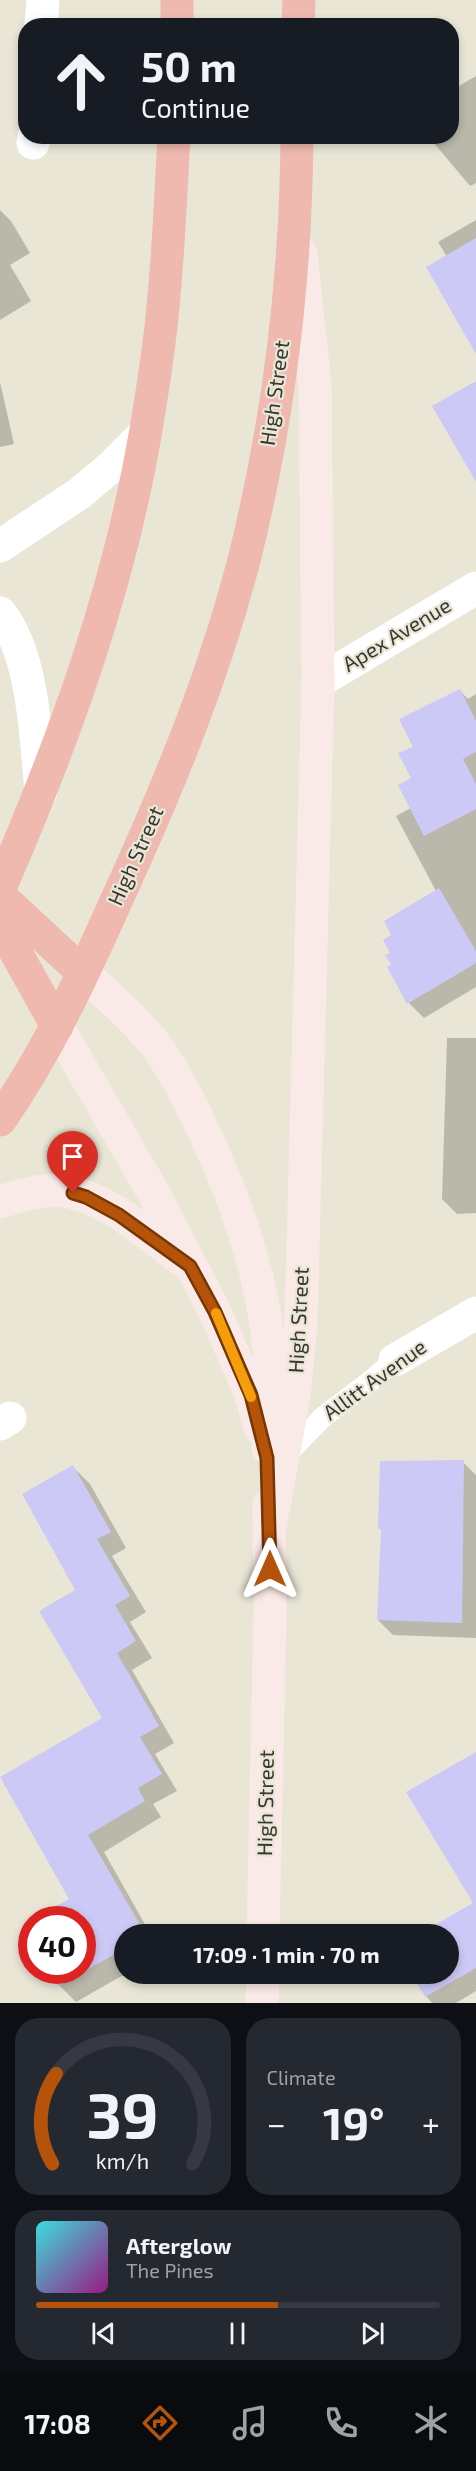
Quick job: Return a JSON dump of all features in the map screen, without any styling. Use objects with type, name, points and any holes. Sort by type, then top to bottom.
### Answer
[{"type":"highway","points":[[177,0],[177,18]]},
{"type":"highway","points":[[298,0],[298,18]]},
{"type":"highway","points":[[0,888],[41,792],[81,683],[106,601],[145,433],[164,296],[174,144]]},
{"type":"highway","name":"High Street","points":[[82,972],[137,856],[175,768],[225,625],[241,569],[276,404],[296,212],[297,144]]},
{"type":"highway","points":[[0,896],[82,972],[41,1058],[0,1120]]},
{"type":"highway","points":[[0,924],[57,1026]]},
{"type":"street","points":[[42,18],[43,0]]},
{"type":"street","name":"High Street","points":[[275,1458],[294,1396],[301,1322],[318,682],[315,385],[296,212]]},
{"type":"street","points":[[0,546],[80,493],[112,466],[145,433]]},
{"type":"street","name":"Apex Avenue","points":[[318,682],[476,588]]},
{"type":"street","points":[[0,613],[12,630],[22,659],[34,716],[41,792]]},
{"type":"street","name":"High Street","points":[[82,972],[135,1022],[163,1055],[208,1140],[225,1182],[250,1257],[265,1320],[275,1458],[270,1527],[263,1924]]},
{"type":"street","name":"High Street","points":[[57,1026],[153,1192],[215,1312],[239,1365],[275,1458]]},
{"type":"street","points":[[0,1202],[50,1191],[61,1191],[86,1197],[136,1227],[190,1266]]},
{"type":"street","name":"Allitt Avenue","points":[[395,1360],[476,1313]]},
{"type":"street","points":[[262,2003],[263,1984]]},
{"type":"lane","name":"Allitt Avenue","points":[[275,1458],[395,1360]]},
{"type":"building","points":[[476,238],[476,354],[426,267]]},
{"type":"building","points":[[476,381],[476,482],[432,406]]},
{"type":"building","points":[[460,689],[476,721],[476,752],[463,759],[476,784],[476,809],[424,836],[398,785],[411,778],[398,753],[413,747],[399,719]]},
{"type":"building","points":[[439,888],[476,951],[476,963],[407,1004],[387,967],[391,964],[385,955],[390,953],[383,940],[391,935],[384,921]]},
{"type":"building","points":[[464,1460],[462,1623],[377,1620],[381,1529],[378,1529],[380,1461]]},
{"type":"building","points":[[73,1465],[111,1532],[97,1539],[130,1596],[115,1605],[136,1641],[117,1653],[159,1726],[140,1737],[162,1774],[138,1788],[145,1801],[88,1835],[140,1924],[114,1924],[114,1955],[96,1965],[96,1906],[56,1906],[69,1899],[0,1777],[102,1718],[39,1611],[75,1590],[22,1494]]},
{"type":"building","points":[[476,1752],[476,1968],[459,1978],[459,1924],[436,1924],[473,1903],[406,1792]]},
{"type":"building","points":[[417,1984],[448,1984],[425,1997]]},
{"type":"slow traffic","points":[[216,1313],[251,1397]]},
{"type":"route","points":[[73,1193],[86,1197],[119,1215],[190,1266],[215,1312],[251,1395],[267,1458],[270,1569]]}]
